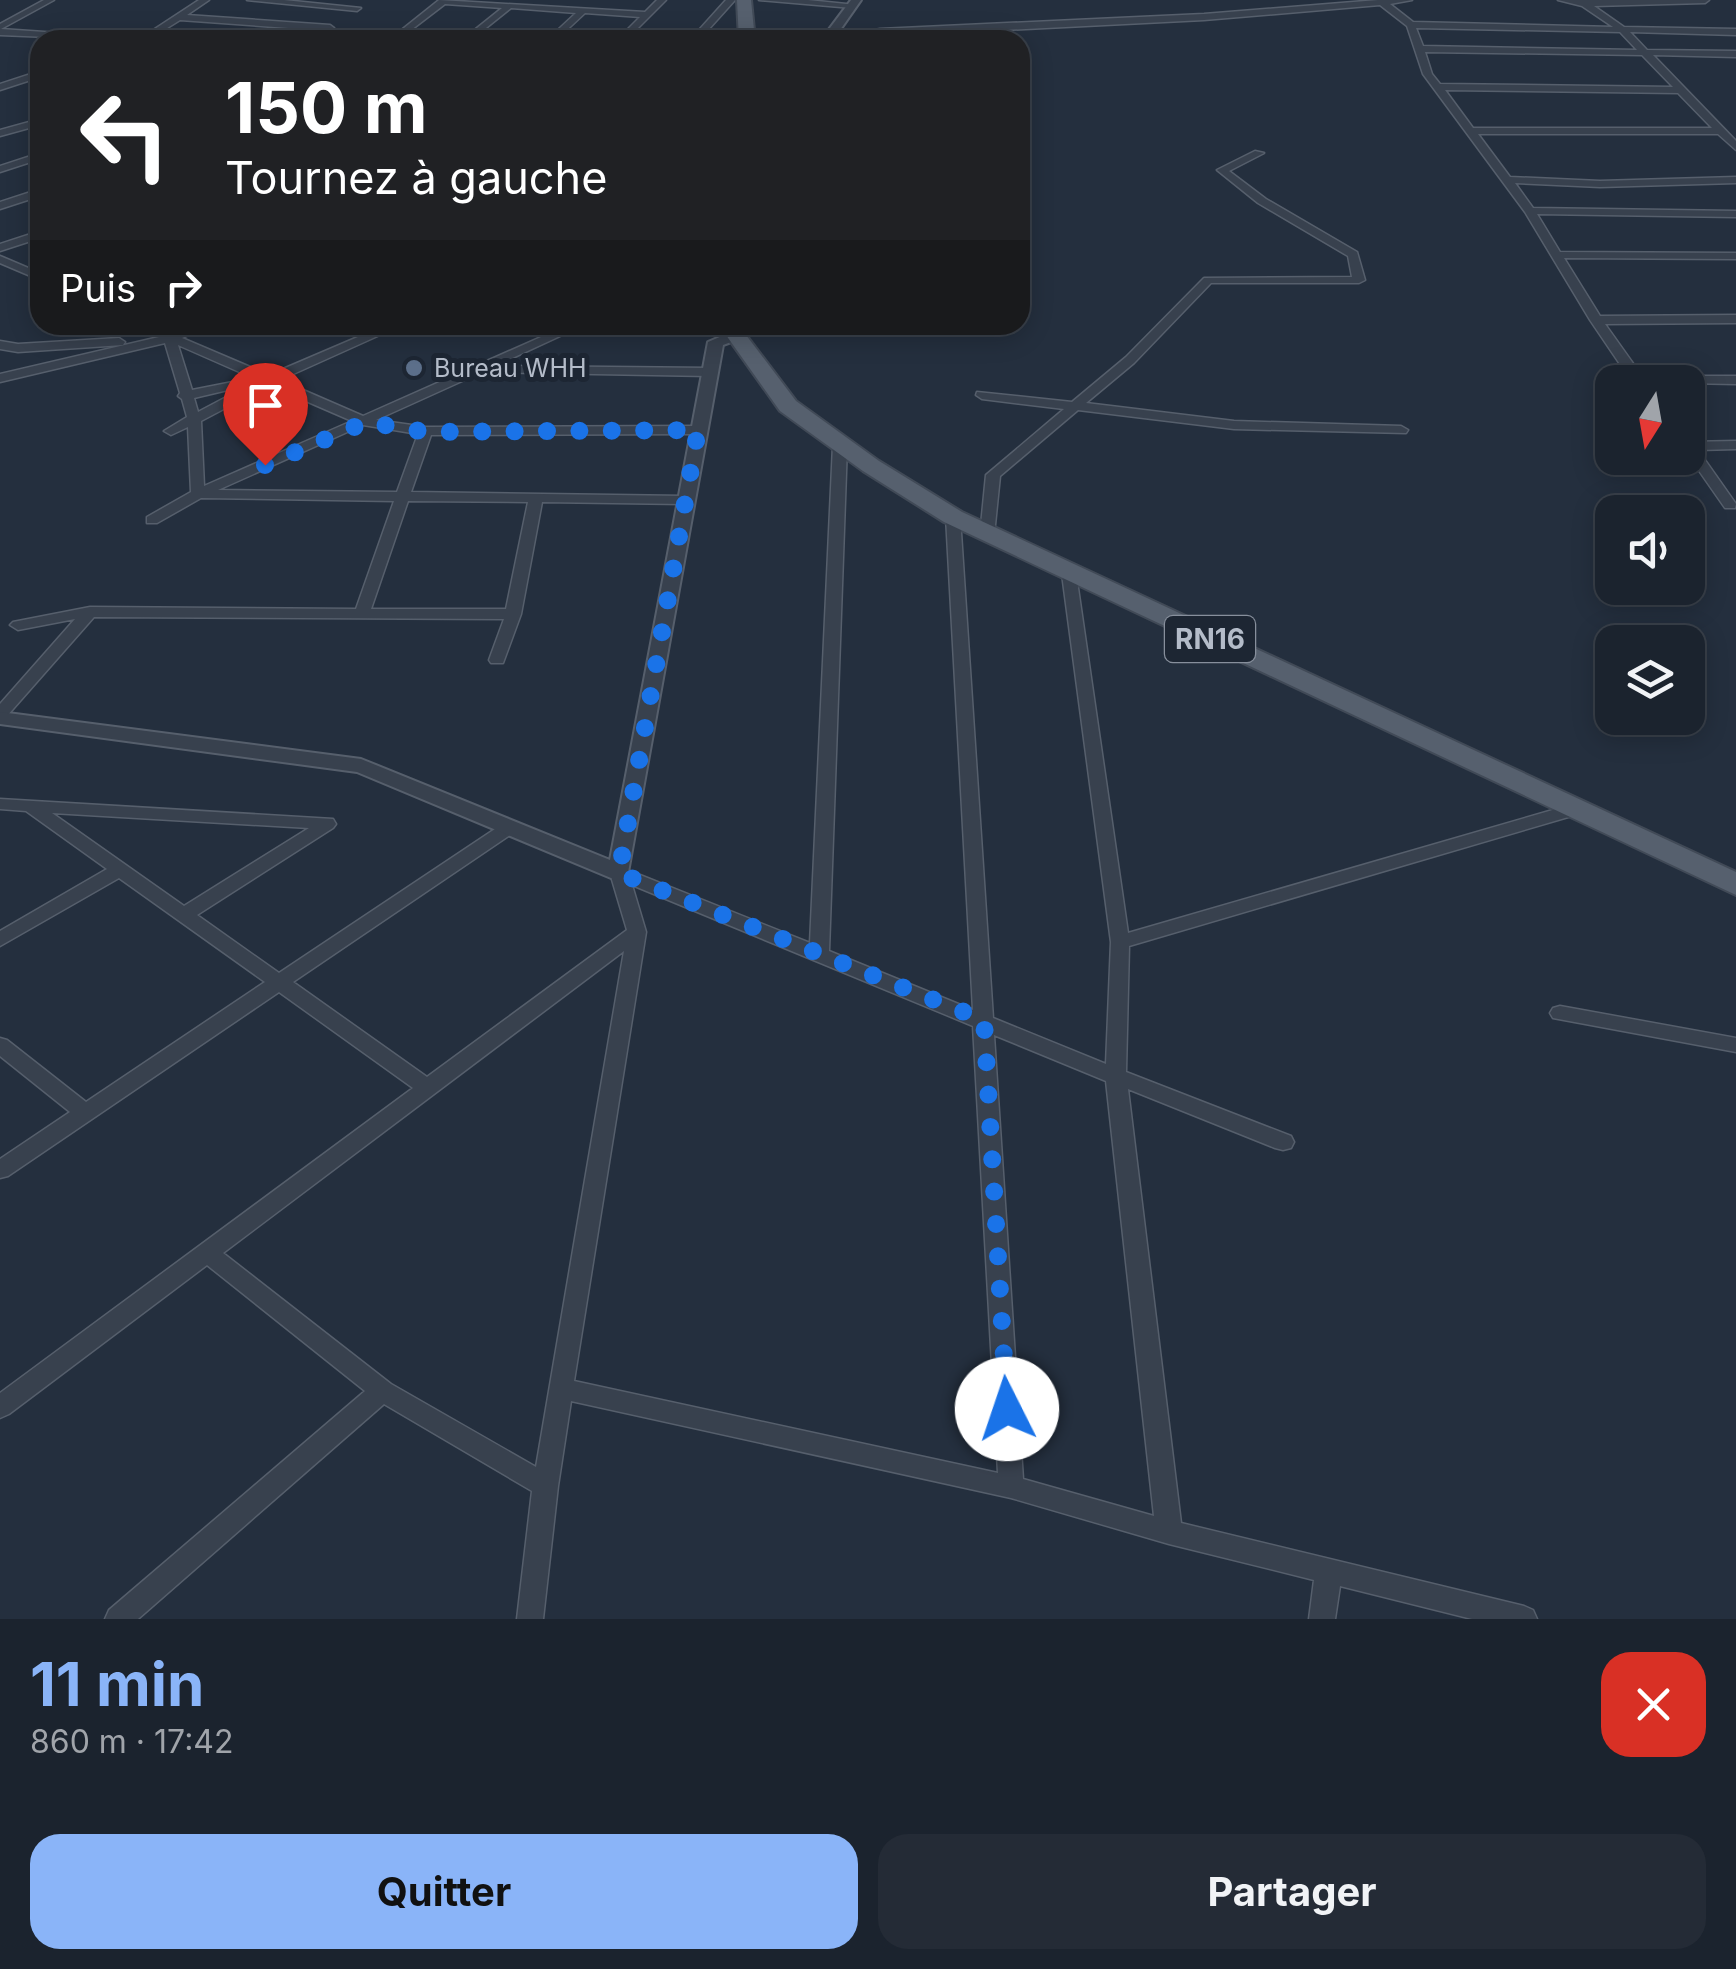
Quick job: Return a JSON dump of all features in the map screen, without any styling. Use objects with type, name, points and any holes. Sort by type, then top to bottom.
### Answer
[{"type":"main road","points":[[744,0],[746,30]]},
{"type":"main road","name":"RN16","points":[[738,335],[788,406],[953,517],[1736,885]]},
{"type":"street","points":[[0,32],[50,0]]},
{"type":"street","points":[[158,30],[205,0]]},
{"type":"street","points":[[251,0],[358,8],[327,30]]},
{"type":"street","points":[[631,30],[662,0]]},
{"type":"street","points":[[703,30],[731,0]]},
{"type":"street","points":[[763,0],[854,3]]},
{"type":"street","points":[[923,30],[1204,17],[1408,0]]},
{"type":"street","points":[[1562,0],[1585,4],[1705,0]]},
{"type":"street","points":[[406,30],[443,1],[646,15]]},
{"type":"street","points":[[1384,1],[1410,24],[1428,74],[1530,212],[1627,365]]},
{"type":"street","points":[[834,30],[854,3]]},
{"type":"street","points":[[1585,4],[1623,30],[1736,147]]},
{"type":"street","points":[[479,30],[509,6]]},
{"type":"street","points":[[562,30],[584,11]]},
{"type":"street","points":[[178,17],[330,28]]},
{"type":"street","points":[[1410,24],[1736,32]]},
{"type":"street","points":[[0,32],[30,34]]},
{"type":"street","points":[[1422,50],[1736,54]]},
{"type":"street","points":[[0,88],[30,78]]},
{"type":"street","points":[[1438,87],[1681,90]]},
{"type":"street","points":[[0,133],[30,125]]},
{"type":"street","points":[[1470,132],[1721,131]]},
{"type":"street","points":[[987,535],[993,475],[1078,406],[1156,335],[1208,280],[1359,280],[1353,254],[1262,201],[1222,170],[1259,154]]},
{"type":"street","points":[[0,169],[30,159]]},
{"type":"street","points":[[1506,180],[1600,184],[1736,180]]},
{"type":"street","points":[[0,206],[30,196]]},
{"type":"street","points":[[1530,212],[1736,214]]},
{"type":"street","points":[[0,248],[30,238]]},
{"type":"street","points":[[1556,255],[1736,256]]},
{"type":"street","points":[[0,258],[30,272]]},
{"type":"street","points":[[1596,320],[1736,319]]},
{"type":"street","points":[[164,335],[366,422],[426,432],[698,430]]},
{"type":"street","points":[[0,378],[178,335]]},
{"type":"street","points":[[171,431],[264,380],[372,335]]},
{"type":"street","points":[[152,520],[198,494],[557,335]]},
{"type":"street","points":[[530,1619],[545,1486],[638,932],[619,873],[698,430],[716,342],[727,335]]},
{"type":"street","points":[[0,345],[18,348],[170,338]]},
{"type":"street","points":[[170,338],[184,396],[194,419],[198,494]]},
{"type":"street","points":[[482,370],[710,372]]},
{"type":"street","points":[[184,396],[264,380]]},
{"type":"street","points":[[1705,380],[1736,380]]},
{"type":"street","points":[[982,396],[1234,425],[1401,430]]},
{"type":"street","points":[[362,612],[426,432]]},
{"type":"street","points":[[818,952],[840,444]]},
{"type":"street","points":[[1705,446],[1736,446]]},
{"type":"street","points":[[1705,470],[1730,506]]},
{"type":"street","points":[[198,494],[684,500]]},
{"type":"street","points":[[497,660],[512,614],[536,498]]},
{"type":"street","points":[[953,517],[1012,1486]]},
{"type":"street","points":[[1069,574],[1120,942],[1116,1078],[1169,1532]]},
{"type":"street","points":[[18,625],[90,612],[512,614]]},
{"type":"street","points":[[0,716],[90,612]]},
{"type":"street","points":[[0,716],[362,766],[984,1020],[1116,1078],[1283,1142]]},
{"type":"street","points":[[0,804],[327,823],[184,914]]},
{"type":"street","points":[[31,806],[429,1088]]},
{"type":"street","points":[[1120,942],[1576,809]]},
{"type":"street","points":[[0,1170],[510,827]]},
{"type":"street","points":[[0,940],[120,869]]},
{"type":"street","points":[[0,1406],[638,932]]},
{"type":"street","points":[[1560,1012],[1736,1045]]},
{"type":"street","points":[[0,1044],[86,1113]]},
{"type":"street","points":[[207,1253],[382,1390],[545,1486]]},
{"type":"street","points":[[562,1389],[1012,1486],[1169,1532],[1524,1619]]},
{"type":"street","points":[[118,1619],[382,1390]]},
{"type":"street","points":[[1322,1619],[1329,1569]]},
{"type":"place","name":"Bureau WHH","points":[[414,368]]},
{"type":"route","points":[[265,465],[366,422],[426,432],[698,430],[619,873],[984,1020],[1007,1409]]}]
